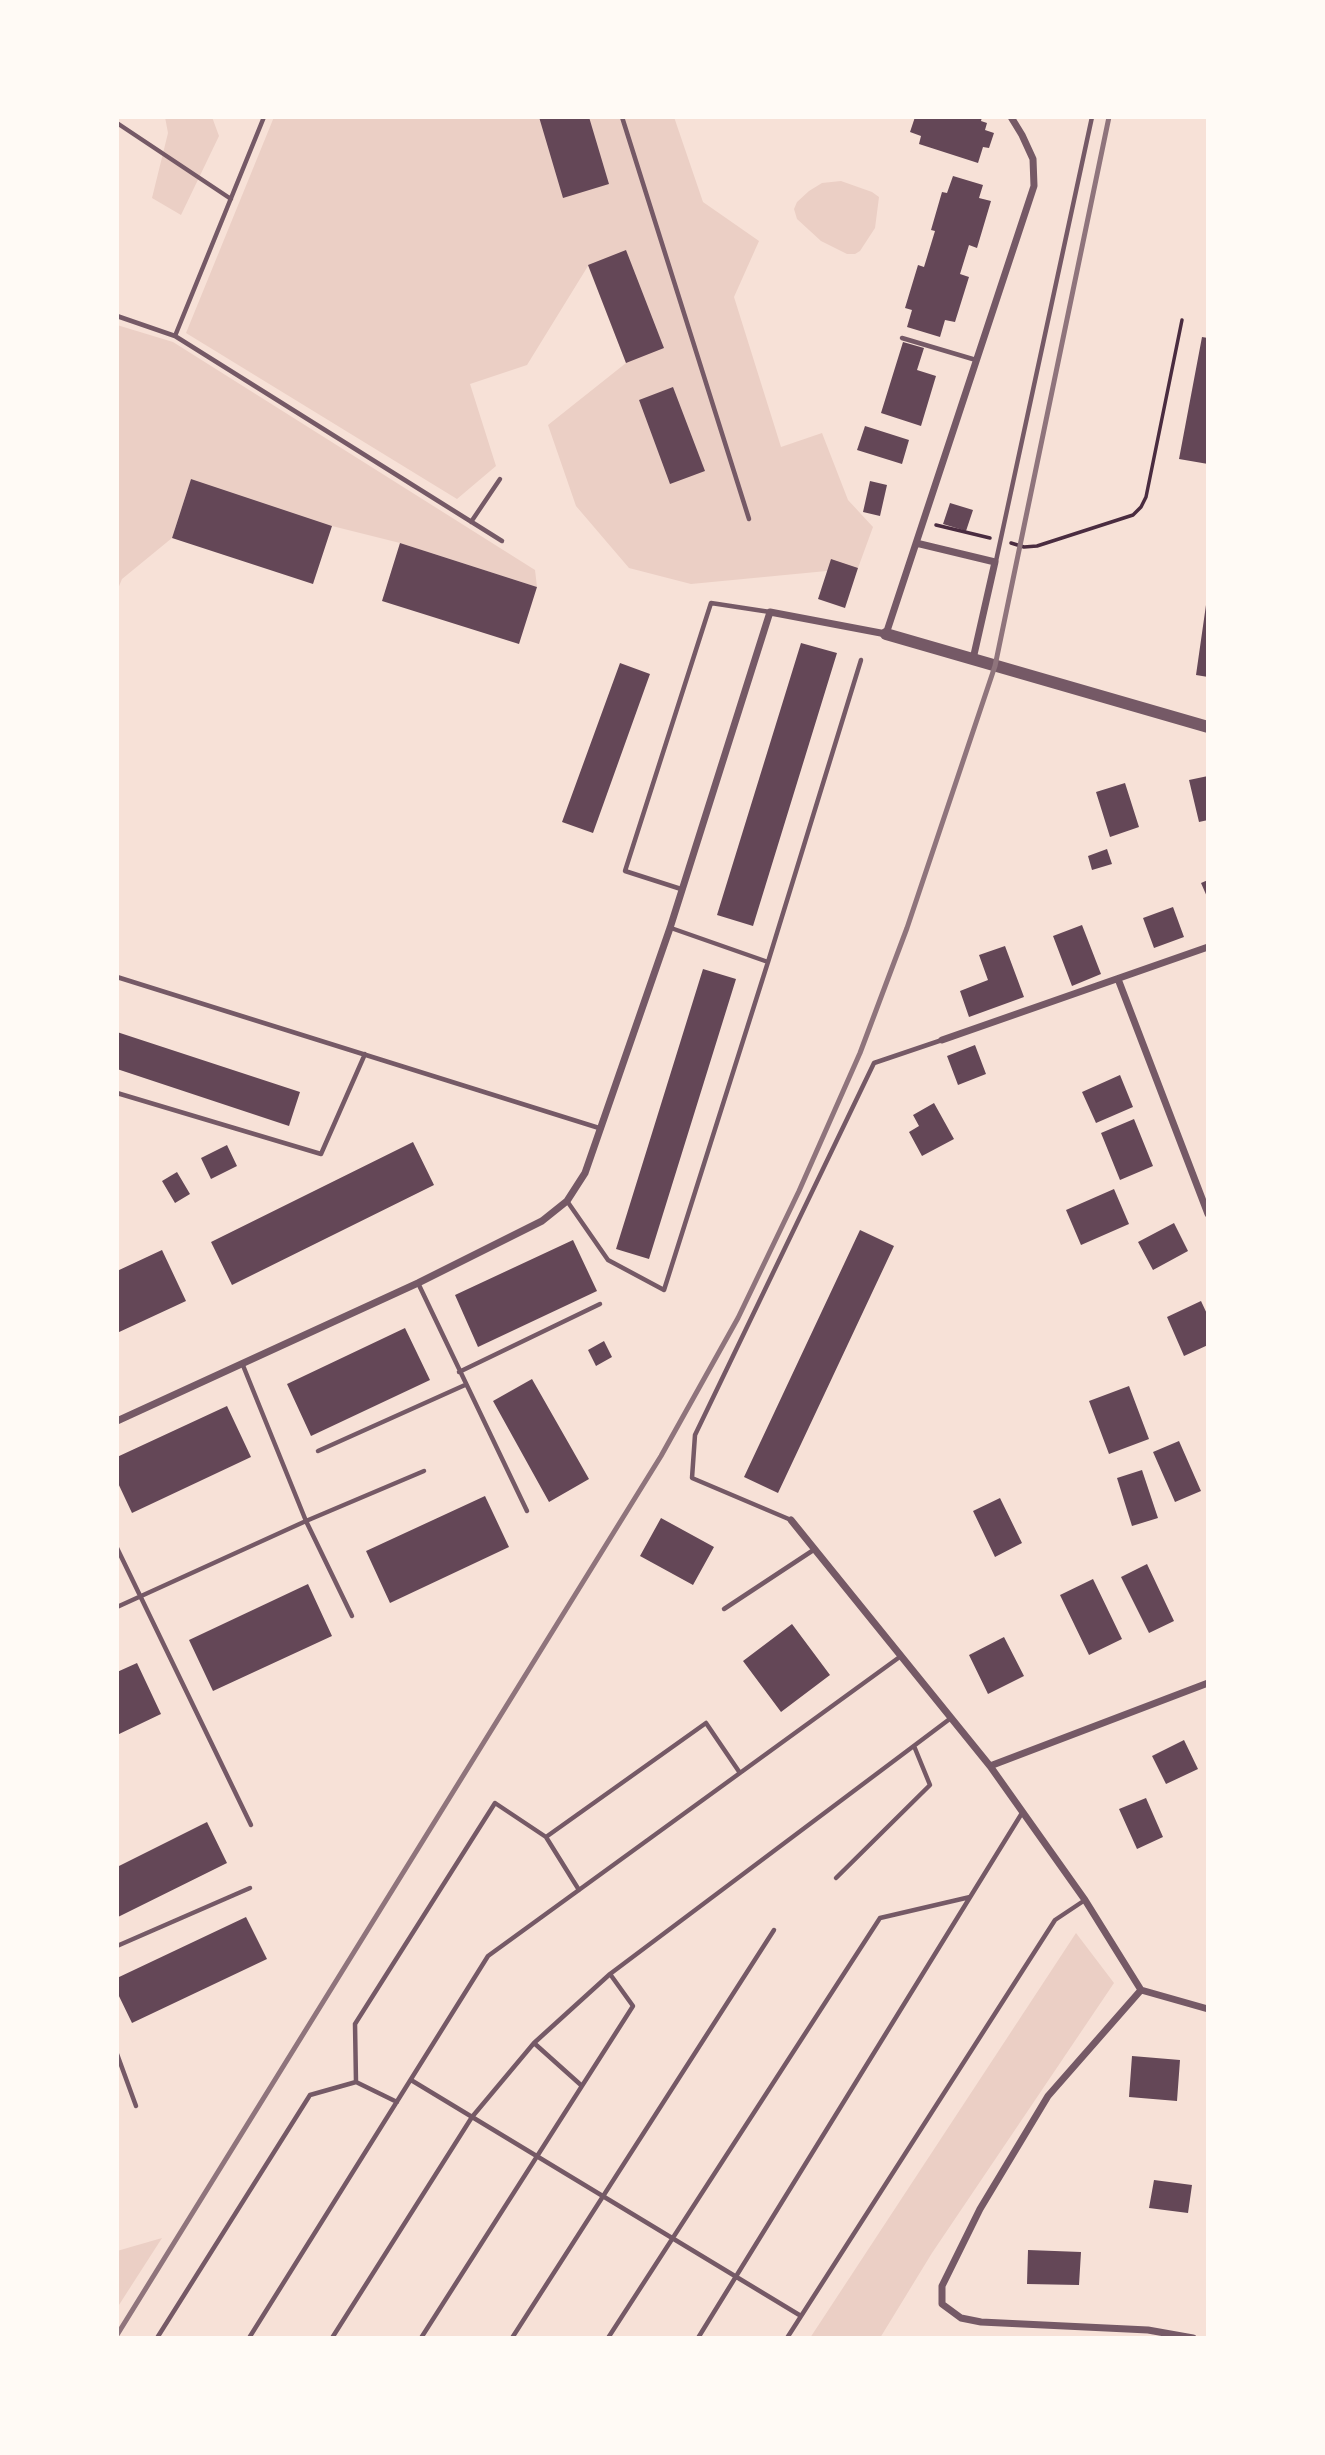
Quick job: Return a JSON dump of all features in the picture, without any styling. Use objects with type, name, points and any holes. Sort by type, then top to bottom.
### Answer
[{"type":"street","points":[[886,634],[1034,186],[1033,159],[1029,147],[1011,117]]},
{"type":"street","points":[[916,543],[995,562],[972,659]]},
{"type":"street","points":[[117,1421],[418,1283],[542,1221],[568,1201],[584,1173],[670,928],[770,612],[886,634],[1208,727]]},
{"type":"street","points":[[942,1040],[1208,947]]},
{"type":"street","points":[[1118,979],[1208,1214]]},
{"type":"street","points":[[791,1520],[990,1766],[1085,1900],[1141,1990],[1208,2009]]},
{"type":"street","points":[[990,1766],[1208,1683]]},
{"type":"street","points":[[1141,1990],[1048,2096],[980,2209],[942,2286],[943,2304],[961,2318],[981,2322],[1148,2330],[1193,2338]]},
{"type":"lane","points":[[176,336],[264,117]]},
{"type":"lane","points":[[622,117],[748,519]]},
{"type":"lane","points":[[995,562],[1092,117]]},
{"type":"lane","points":[[117,124],[231,198]]},
{"type":"lane","points":[[117,316],[176,336],[502,541]]},
{"type":"lane","points":[[902,338],[976,360]]},
{"type":"lane","points":[[471,522],[500,479]]},
{"type":"lane","points":[[681,889],[625,871],[711,603],[770,612]]},
{"type":"lane","points":[[568,1201],[608,1259],[664,1290],[860,660]]},
{"type":"lane","points":[[670,928],[768,962]]},
{"type":"lane","points":[[117,977],[599,1129]]},
{"type":"lane","points":[[791,1520],[692,1478],[695,1435],[874,1063],[942,1040]]},
{"type":"lane","points":[[117,1093],[321,1154],[365,1054]]},
{"type":"lane","points":[[418,1283],[527,1511]]},
{"type":"lane","points":[[459,1372],[600,1304]]},
{"type":"lane","points":[[242,1362],[306,1521],[352,1616]]},
{"type":"lane","points":[[318,1451],[465,1385]]},
{"type":"lane","points":[[117,1608],[306,1521],[425,1471]]},
{"type":"lane","points":[[117,1548],[251,1825]]},
{"type":"lane","points":[[724,1609],[814,1549]]},
{"type":"lane","points":[[248,2338],[488,1956],[901,1656]]},
{"type":"lane","points":[[332,2338],[472,2117],[534,2043],[610,1974],[951,1718]]},
{"type":"lane","points":[[546,1837],[706,1723],[740,1773]]},
{"type":"lane","points":[[836,1878],[930,1785],[914,1746]]},
{"type":"lane","points":[[356,2082],[355,2024],[495,1803],[546,1837],[579,1890]]},
{"type":"lane","points":[[698,2338],[1023,1813]]},
{"type":"lane","points":[[117,1947],[250,1888]]},
{"type":"lane","points":[[608,2338],[880,1919],[971,1897]]},
{"type":"lane","points":[[787,2338],[1055,1920],[1085,1900]]},
{"type":"lane","points":[[512,2338],[774,1930]]},
{"type":"lane","points":[[421,2338],[633,2006],[610,1974]]},
{"type":"lane","points":[[534,2043],[582,2086]]},
{"type":"lane","points":[[117,2054],[136,2106]]},
{"type":"lane","points":[[411,2080],[801,2316]]},
{"type":"lane","points":[[157,2338],[310,2095],[356,2082],[397,2102]]},
{"type":"path","points":[[923,522],[1024,547],[1037,546],[1133,515],[1146,497],[1182,320]]},
{"type":"shaded area","points":[[165,117],[212,117],[219,136],[181,215],[152,198],[168,133]]},
{"type":"shaded area","points":[[274,117],[674,117],[703,202],[759,241],[734,297],[781,447],[822,433],[848,500],[873,527],[858,568],[691,584],[629,568],[576,506],[548,425],[626,363],[588,266],[527,365],[470,384],[496,466],[457,499],[186,333]]},
{"type":"shaded area","points":[[841,181],[879,197],[875,228],[860,251],[855,254],[847,254],[821,241],[797,219],[794,209],[797,202],[822,183]]},
{"type":"shaded area","points":[[117,325],[173,342],[535,570],[537,587],[400,543],[332,526],[191,479],[172,538],[122,579],[117,591]]},
{"type":"shaded area","points":[[1076,1933],[1114,1983],[932,2253],[880,2338],[810,2338]]},
{"type":"shaded area","points":[[162,2238],[117,2308],[117,2251]]},
{"type":"building","points":[[539,117],[589,117],[609,184],[563,198]]},
{"type":"building","points":[[915,117],[982,117],[981,121],[987,123],[985,130],[994,133],[989,148],[983,147],[978,163],[919,144],[921,136],[910,132]]},
{"type":"building","points":[[953,176],[983,185],[979,198],[991,201],[977,248],[969,245],[960,274],[969,277],[955,322],[945,320],[940,337],[907,327],[912,310],[905,308],[918,265],[924,267],[935,231],[931,230],[942,192],[947,193]]},
{"type":"building","points":[[626,250],[664,348],[626,363],[588,265]]},
{"type":"building","points":[[1202,337],[1208,338],[1208,464],[1179,459]]},
{"type":"building","points":[[903,342],[924,348],[917,370],[936,376],[921,426],[881,413]]},
{"type":"building","points":[[673,387],[705,471],[670,484],[639,400]]},
{"type":"building","points":[[865,426],[909,440],[902,464],[857,450]]},
{"type":"building","points":[[191,479],[332,526],[313,584],[172,538]]},
{"type":"building","points":[[870,481],[887,485],[880,516],[863,512]]},
{"type":"building","points":[[950,503],[973,510],[966,531],[943,524]]},
{"type":"building","points":[[400,543],[537,587],[519,644],[382,601]]},
{"type":"building","points":[[831,559],[858,568],[845,608],[818,599]]},
{"type":"building","points":[[1206,605],[1208,606],[1208,677],[1196,675]]},
{"type":"building","points":[[801,643],[837,653],[753,926],[717,915]]},
{"type":"building","points":[[620,663],[650,674],[593,833],[562,822]]},
{"type":"building","points":[[1208,776],[1208,820],[1199,822],[1189,780]]},
{"type":"building","points":[[1125,783],[1139,827],[1110,837],[1096,792]]},
{"type":"building","points":[[1107,849],[1112,864],[1092,870],[1088,856]]},
{"type":"building","points":[[1208,880],[1208,899],[1201,883]]},
{"type":"building","points":[[1173,907],[1184,937],[1154,948],[1143,918]]},
{"type":"building","points":[[1082,925],[1101,974],[1072,986],[1053,936]]},
{"type":"building","points":[[1005,946],[1024,997],[969,1017],[960,991],[988,980],[979,955]]},
{"type":"building","points":[[703,969],[736,979],[649,1259],[616,1249]]},
{"type":"building","points":[[117,1032],[300,1092],[289,1126],[117,1069]]},
{"type":"building","points":[[975,1045],[986,1074],[958,1085],[947,1056]]},
{"type":"building","points":[[1120,1075],[1133,1107],[1096,1123],[1082,1092]]},
{"type":"building","points":[[934,1103],[954,1139],[922,1156],[909,1132],[919,1126],[913,1115]]},
{"type":"building","points":[[1134,1119],[1153,1166],[1120,1180],[1101,1133]]},
{"type":"building","points":[[413,1142],[434,1185],[232,1285],[211,1242]]},
{"type":"building","points":[[227,1145],[237,1166],[211,1179],[201,1158]]},
{"type":"building","points":[[177,1172],[190,1194],[175,1203],[162,1181]]},
{"type":"building","points":[[1114,1189],[1129,1224],[1081,1245],[1066,1210]]},
{"type":"building","points":[[1174,1223],[1188,1251],[1153,1270],[1138,1242]]},
{"type":"building","points":[[860,1230],[894,1246],[778,1493],[744,1477]]},
{"type":"building","points":[[573,1240],[597,1291],[478,1347],[455,1295]]},
{"type":"building","points":[[162,1250],[186,1301],[117,1333],[117,1271]]},
{"type":"building","points":[[1201,1301],[1208,1316],[1208,1345],[1184,1356],[1167,1317]]},
{"type":"building","points":[[405,1328],[430,1380],[311,1436],[287,1384]]},
{"type":"building","points":[[604,1341],[612,1357],[596,1366],[588,1350]]},
{"type":"building","points":[[532,1379],[589,1479],[549,1502],[493,1401]]},
{"type":"building","points":[[1129,1386],[1149,1439],[1109,1454],[1089,1401]]},
{"type":"building","points":[[227,1406],[251,1457],[132,1513],[117,1481],[117,1457]]},
{"type":"building","points":[[1179,1441],[1201,1491],[1175,1502],[1153,1452]]},
{"type":"building","points":[[1142,1470],[1158,1518],[1132,1526],[1117,1478]]},
{"type":"building","points":[[485,1496],[509,1547],[390,1603],[366,1551]]},
{"type":"building","points":[[1000,1498],[1022,1543],[995,1557],[973,1511]]},
{"type":"building","points":[[661,1518],[714,1547],[693,1585],[640,1556]]},
{"type":"building","points":[[1147,1564],[1174,1621],[1149,1633],[1121,1577]]},
{"type":"building","points":[[1093,1579],[1122,1639],[1089,1655],[1060,1595]]},
{"type":"building","points":[[308,1584],[332,1636],[213,1691],[189,1640]]},
{"type":"building","points":[[792,1624],[830,1675],[781,1712],[743,1661]]},
{"type":"building","points":[[1004,1637],[1024,1676],[988,1694],[969,1655]]},
{"type":"building","points":[[137,1663],[161,1714],[117,1735],[117,1672]]},
{"type":"building","points":[[1184,1740],[1198,1769],[1166,1784],[1152,1756]]},
{"type":"building","points":[[1146,1798],[1163,1837],[1137,1849],[1119,1809]]},
{"type":"building","points":[[207,1822],[227,1863],[118,1917],[117,1867]]},
{"type":"building","points":[[246,1917],[267,1959],[132,2023],[117,1992],[117,1978]]},
{"type":"building","points":[[1132,2056],[1180,2060],[1177,2101],[1129,2097]]},
{"type":"building","points":[[1154,2180],[1192,2185],[1188,2213],[1149,2208]]},
{"type":"building","points":[[1028,2250],[1081,2252],[1079,2285],[1027,2284]]},
{"type":"railway","points":[[117,2335],[661,1456],[738,1318],[799,1191],[860,1053],[907,928],[995,666],[1109,117]]}]
